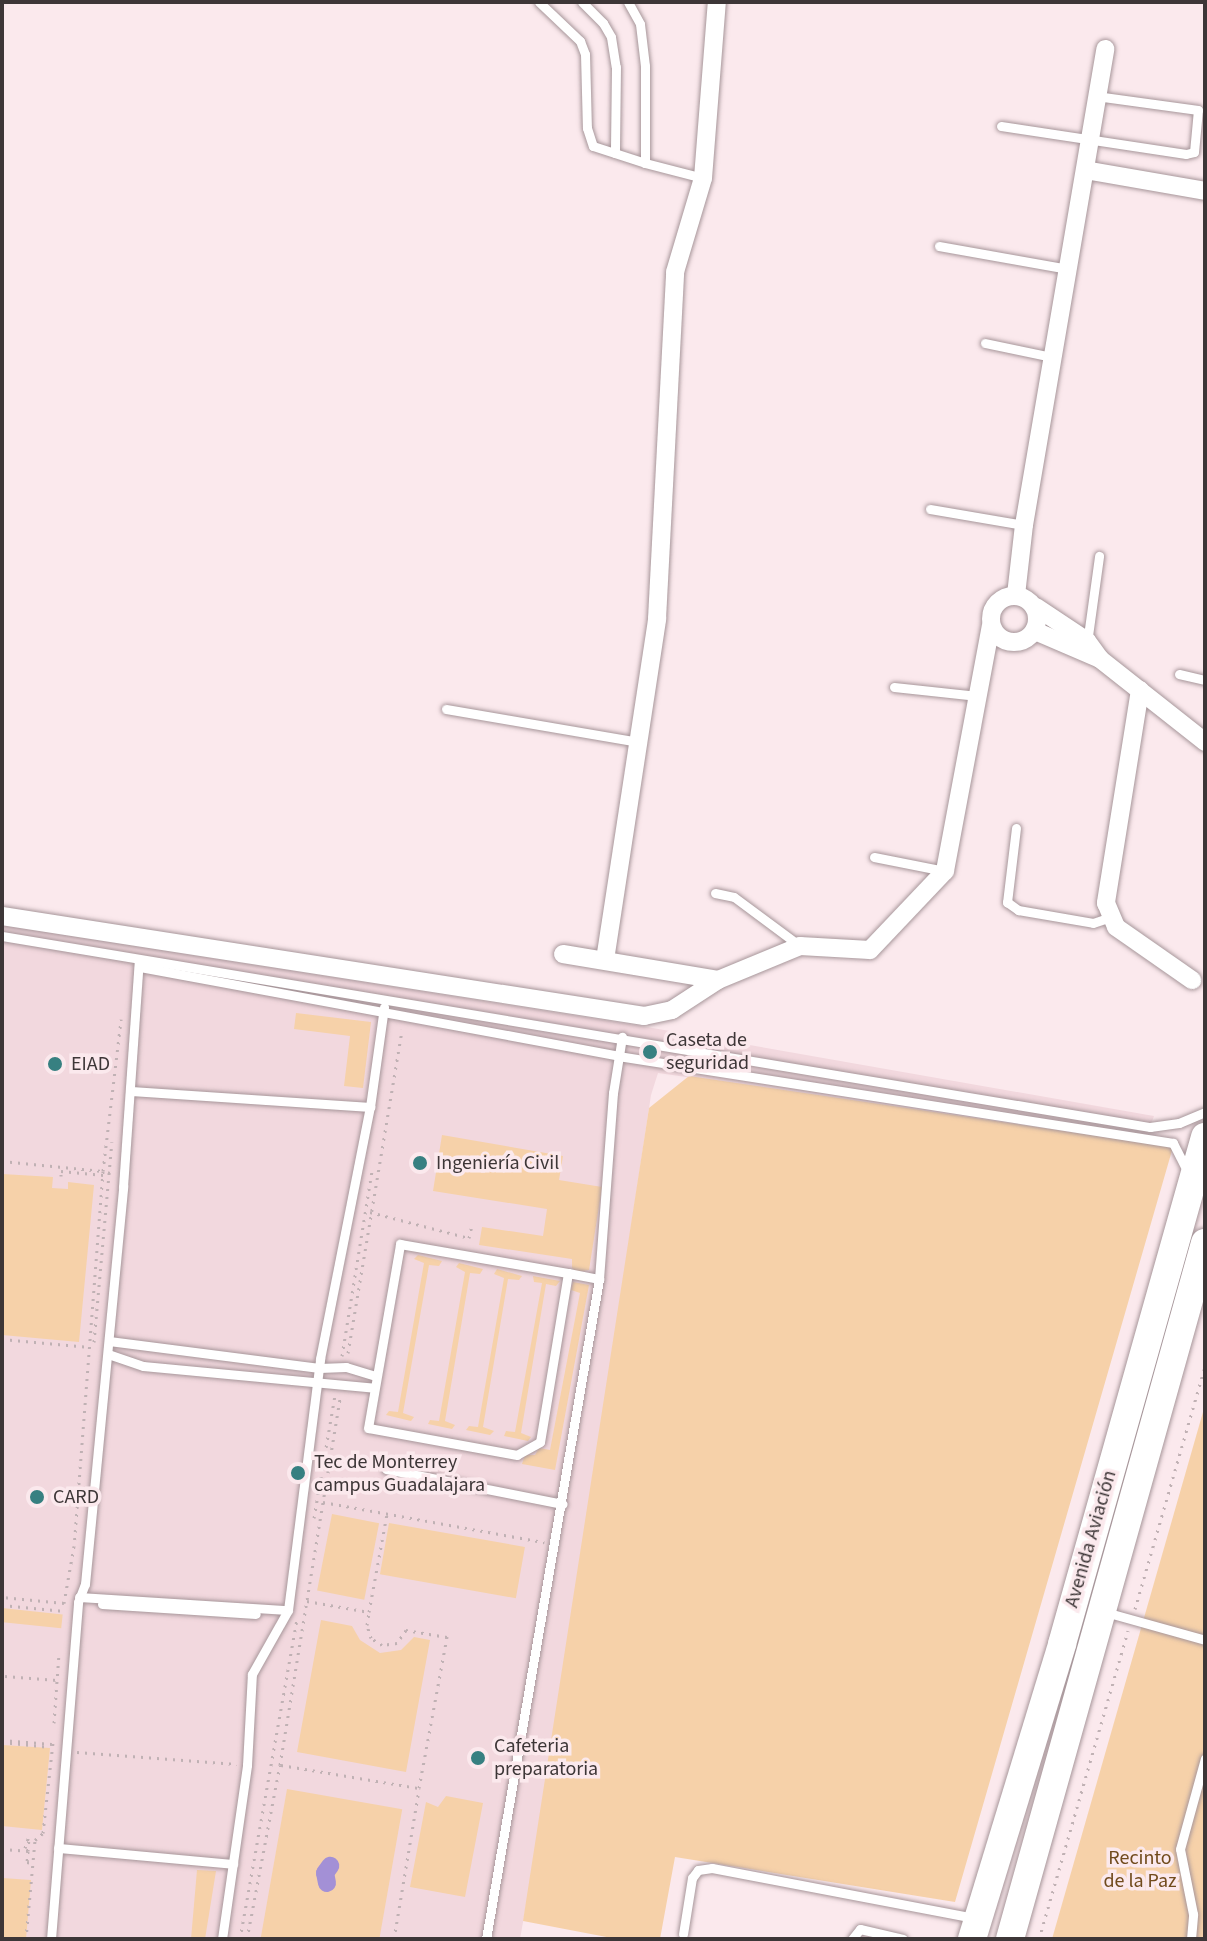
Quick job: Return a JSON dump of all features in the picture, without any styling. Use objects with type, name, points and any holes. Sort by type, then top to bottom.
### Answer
[{"type":"main road","name":"Avenida Aviación","points":[[975,1929],[1062,1644],[1205,1137]]},
{"type":"main road","name":"Avenida Aviación","points":[[1010,1939],[1205,1243]]},
{"type":"main road","points":[[1062,1644],[1090,1653]]},
{"type":"street","points":[[605,960],[657,619],[675,272],[703,178],[717,2]]},
{"type":"street","points":[[1016,595],[1024,525],[1105,49]]},
{"type":"street","points":[[1085,170],[1205,191]]},
{"type":"street","points":[[2,916],[644,1016],[672,1010],[718,980],[800,946],[870,950],[945,871],[995,606],[1004,597],[1016,595],[1027,599],[1205,742]]},
{"type":"street","points":[[991,626],[1002,639],[1014,642],[1026,640],[1035,631],[1038,619],[1036,607]]},
{"type":"street","points":[[1035,631],[1090,651]]},
{"type":"street","points":[[986,663],[1014,642]]},
{"type":"street","points":[[1140,690],[1106,903],[1116,927],[1192,980]]},
{"type":"street","points":[[563,954],[718,980]]},
{"type":"lane","points":[[539,2],[580,41],[585,54],[588,137],[593,146],[703,178]]},
{"type":"lane","points":[[582,2],[603,23],[611,37],[616,67],[615,153]]},
{"type":"lane","points":[[628,2],[640,24],[645,66],[645,163]]},
{"type":"lane","points":[[1001,126],[1186,154],[1194,152],[1198,146],[1198,110],[1096,96]]},
{"type":"lane","points":[[939,246],[1068,269]]},
{"type":"lane","points":[[985,343],[1053,357]]},
{"type":"lane","points":[[930,509],[1024,525]]},
{"type":"lane","points":[[1090,651],[1099,556]]},
{"type":"lane","points":[[1179,674],[1205,680]]},
{"type":"lane","points":[[894,687],[980,696]]},
{"type":"lane","points":[[446,709],[640,742]]},
{"type":"lane","points":[[1016,828],[1007,902],[1018,910],[1093,923],[1110,917]]},
{"type":"lane","points":[[874,857],[945,871]]},
{"type":"lane","points":[[715,893],[734,897],[800,946]]},
{"type":"lane","points":[[2,936],[618,1056],[1173,1143],[1193,1181]]},
{"type":"lane","points":[[139,962],[386,997],[1150,1127],[1179,1123],[1205,1112]]},
{"type":"lane","points":[[51,1939],[79,1599],[85,1584],[123,1187],[139,962]]},
{"type":"lane","points":[[222,1939],[247,1765],[252,1674],[288,1610],[319,1368],[370,1107],[386,997]]},
{"type":"lane","points":[[486,1939],[563,1504],[599,1279],[622,1037]]},
{"type":"lane","points":[[131,1091],[370,1107]]},
{"type":"lane","points":[[568,1273],[540,1442],[517,1455],[368,1428],[400,1244],[568,1273],[599,1279]]},
{"type":"lane","points":[[108,1348],[319,1368],[343,1367],[375,1376]]},
{"type":"lane","points":[[108,1348],[143,1366],[282,1381],[318,1380],[374,1388]]},
{"type":"lane","points":[[386,1469],[563,1504]]},
{"type":"lane","points":[[79,1599],[288,1610]]},
{"type":"lane","points":[[79,1599],[256,1614]]},
{"type":"lane","points":[[1102,1611],[1205,1640]]},
{"type":"lane","points":[[1191,1939],[1193,1914],[1180,1849],[1205,1758]]},
{"type":"lane","points":[[58,1848],[233,1864]]},
{"type":"lane","points":[[683,1934],[692,1878],[698,1870],[712,1868],[975,1929]]},
{"type":"lane","points":[[852,1939],[860,1929],[903,1939]]},
{"type":"path","points":[[343,1367],[401,1013]]},
{"type":"path","points":[[343,1367],[401,1013]]},
{"type":"path","points":[[2,1597],[64,1603],[121,1017]]},
{"type":"path","points":[[2,1161],[104,1173],[112,1175],[111,1185],[123,1187]]},
{"type":"path","points":[[61,1176],[61,1171],[104,1173]]},
{"type":"path","points":[[370,1212],[469,1238],[472,1225]]},
{"type":"path","points":[[2,1339],[108,1348]]},
{"type":"path","points":[[1134,1611],[1205,1367]]},
{"type":"path","points":[[247,1939],[280,1765],[339,1385]]},
{"type":"path","points":[[240,1939],[339,1385]]},
{"type":"path","points":[[323,1502],[556,1544]]},
{"type":"path","points":[[387,1514],[367,1625],[371,1638],[382,1645],[397,1643],[406,1630],[447,1637],[394,1939]]},
{"type":"path","points":[[307,1601],[369,1612]]},
{"type":"path","points":[[2,1605],[69,1611]]},
{"type":"path","points":[[1039,1939],[1130,1626]]},
{"type":"path","points":[[5,1676],[57,1680]]},
{"type":"path","points":[[2,1741],[52,1744],[43,1833],[35,1840],[26,1939]]},
{"type":"path","points":[[52,1748],[66,1752],[272,1767]]},
{"type":"path","points":[[280,1765],[419,1788]]},
{"type":"path","points":[[2,1849],[26,1850],[27,1862],[32,1863]]},
{"type":"shaded area","name":"Tec de Monterrey campus Guadalajara","points":[[2,925],[647,1027],[1154,1116],[1144,1142],[658,1073],[651,1095],[544,1804],[520,1939],[2,1939]]},
{"type":"green space","points":[[296,1013],[371,1022],[363,1088],[344,1086],[350,1036],[294,1029]]},
{"type":"green space","points":[[689,1076],[1173,1147],[955,1902],[675,1857],[660,1939],[617,1939],[523,1921],[649,1108]]},
{"type":"green space","points":[[442,1135],[563,1156],[559,1180],[602,1187],[589,1270],[576,1272],[572,1268],[572,1259],[479,1245],[482,1227],[543,1236],[547,1209],[433,1191]]},
{"type":"green space","points":[[2,1174],[53,1177],[52,1188],[68,1189],[68,1182],[94,1185],[79,1342],[2,1335]]},
{"type":"green space","points":[[418,1255],[442,1261],[439,1266],[429,1265],[403,1413],[414,1417],[411,1421],[386,1415],[389,1411],[398,1412],[424,1263],[414,1259]]},
{"type":"green space","points":[[459,1263],[483,1269],[480,1274],[470,1273],[445,1421],[455,1425],[452,1429],[428,1424],[430,1420],[439,1421],[465,1272],[456,1267]]},
{"type":"green space","points":[[497,1269],[522,1276],[519,1280],[508,1279],[483,1427],[494,1431],[490,1435],[466,1430],[469,1426],[478,1427],[504,1278],[494,1274]]},
{"type":"green space","points":[[533,1276],[560,1281],[556,1286],[546,1284],[521,1433],[531,1437],[528,1441],[504,1436],[506,1431],[515,1432],[542,1283],[534,1282]]},
{"type":"green space","points":[[573,1282],[589,1285],[555,1470],[522,1464],[525,1455],[535,1455],[539,1448],[550,1450],[580,1293],[571,1290]]},
{"type":"green space","name":"Recinto de la Paz","points":[[1205,1405],[1205,1939],[1052,1939]]},
{"type":"green space","points":[[332,1514],[379,1523],[364,1600],[317,1591]]},
{"type":"green space","points":[[389,1523],[525,1547],[516,1598],[380,1574]]},
{"type":"green space","points":[[2,1608],[63,1614],[61,1628],[2,1622]]},
{"type":"green space","points":[[321,1620],[352,1626],[360,1640],[380,1653],[401,1650],[414,1637],[430,1640],[406,1772],[297,1752]]},
{"type":"green space","points":[[2,1745],[50,1748],[42,1830],[2,1826]]},
{"type":"green space","points":[[287,1789],[402,1809],[379,1939],[261,1939]]},
{"type":"green space","points":[[446,1796],[483,1803],[465,1897],[410,1887],[426,1802],[438,1807]]},
{"type":"green space","points":[[197,1870],[216,1871],[205,1939],[191,1939]]},
{"type":"green space","points":[[2,1878],[31,1880],[26,1939],[2,1939]]},
{"type":"waterway","points":[[327,1883],[325,1873],[330,1866]]},
{"type":"place","name":"Caseta de seguridad","points":[[650,1052]]},
{"type":"place","name":"EIAD","points":[[55,1064]]},
{"type":"place","name":"Ingeniería Civil","points":[[420,1163]]},
{"type":"place","name":"Tec de Monterrey campus Guadalajara","points":[[298,1473]]},
{"type":"place","name":"CARD","points":[[37,1497]]},
{"type":"place","name":"Cafeteria preparatoria","points":[[478,1758]]}]
